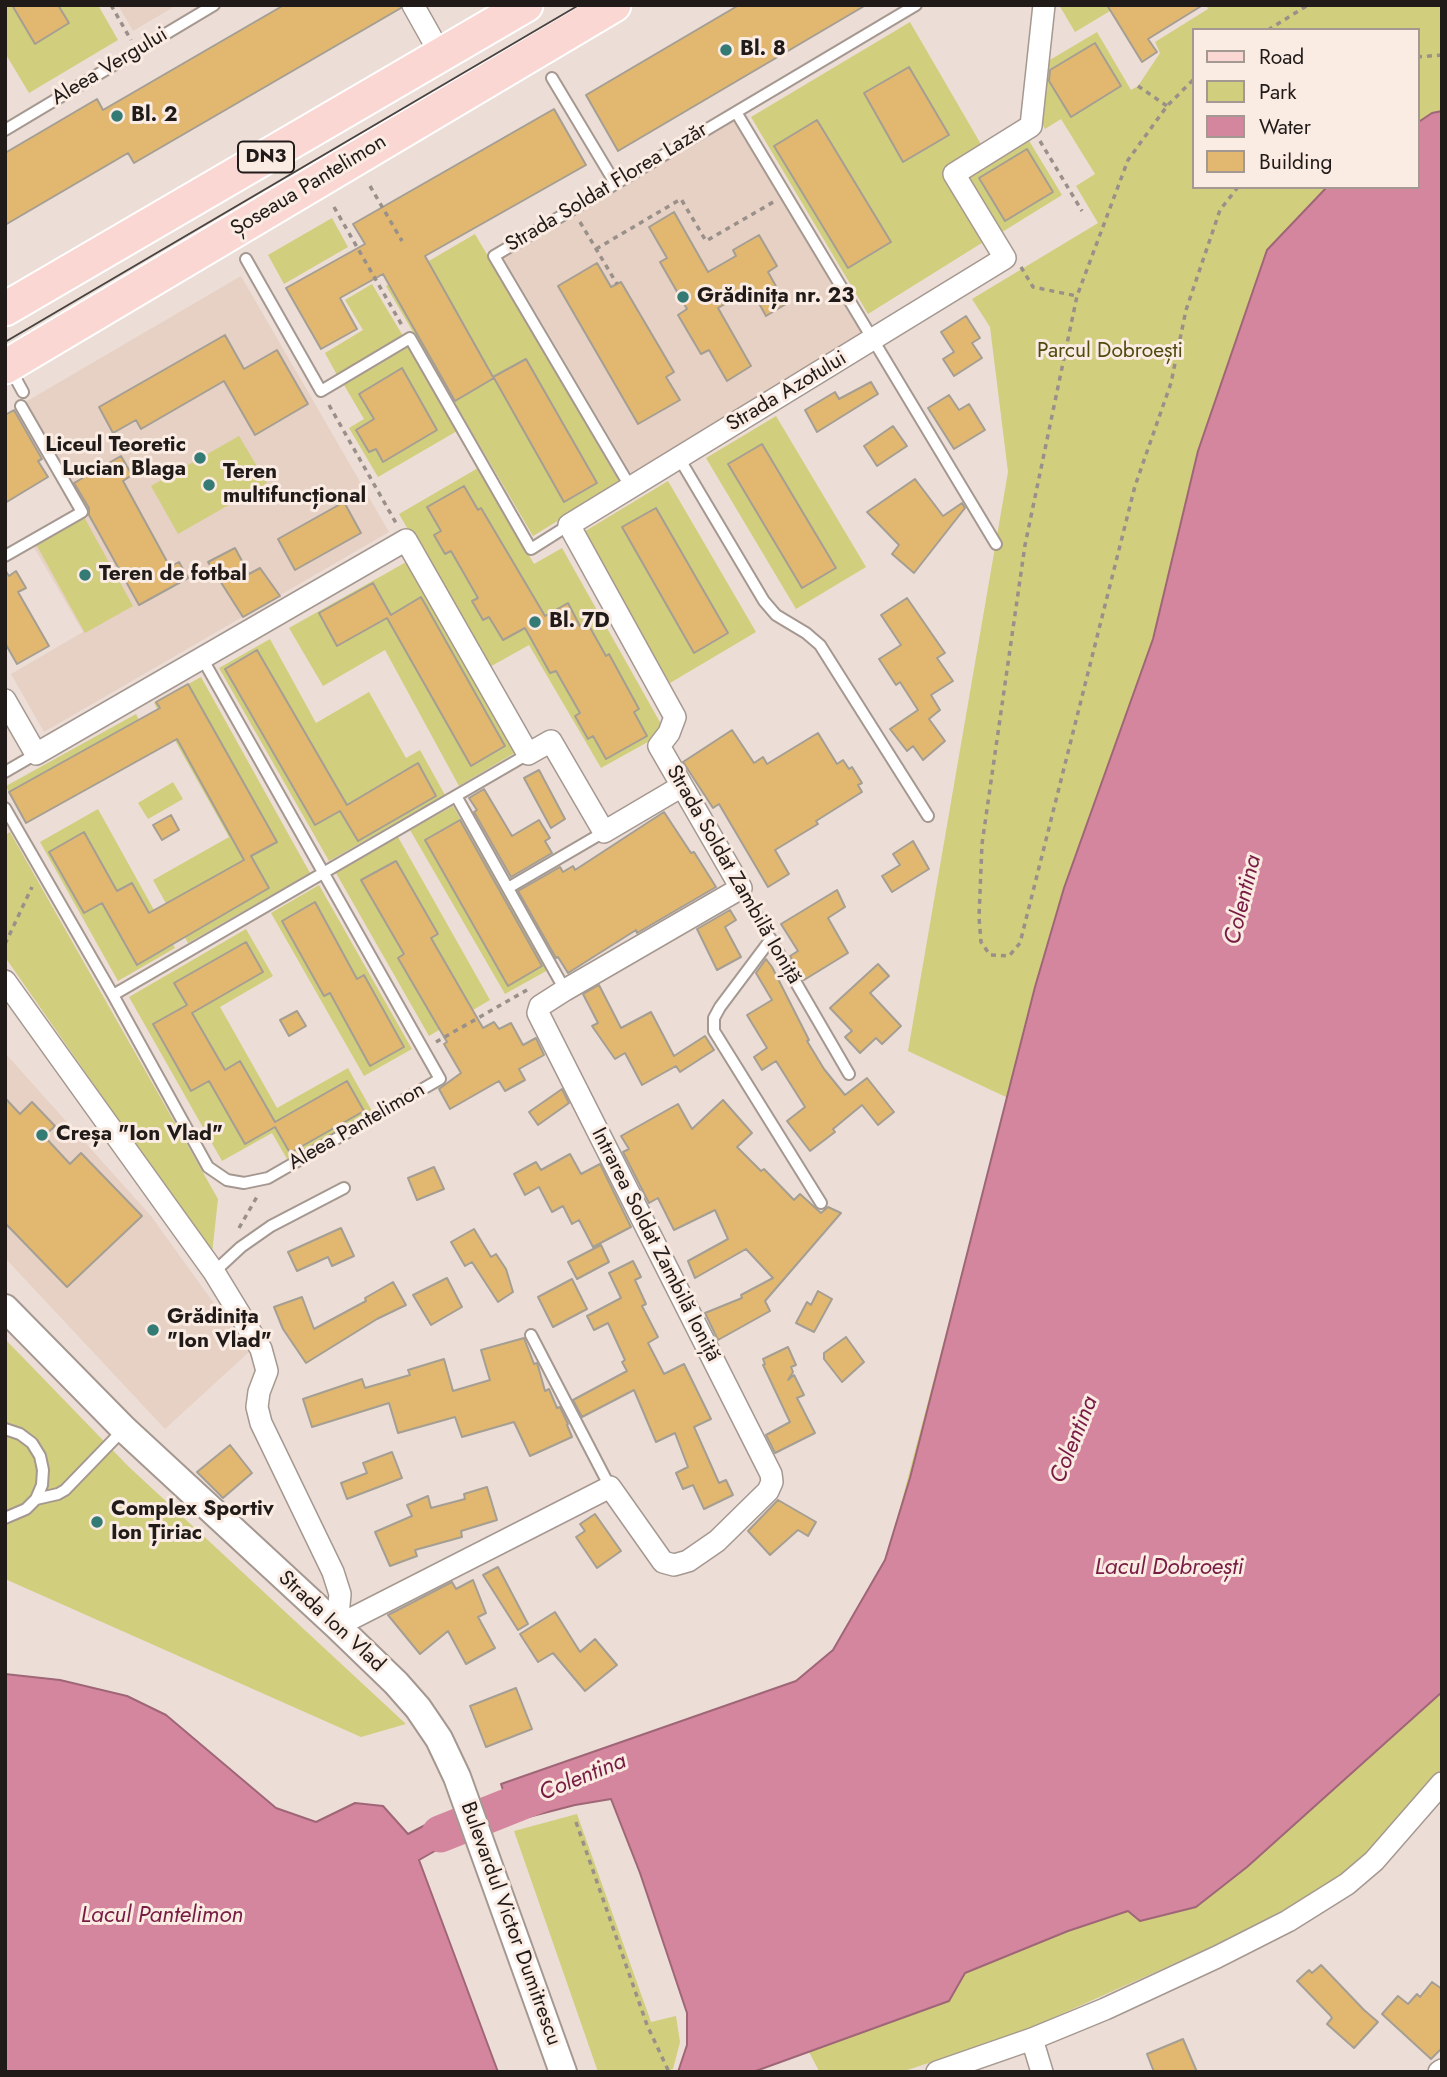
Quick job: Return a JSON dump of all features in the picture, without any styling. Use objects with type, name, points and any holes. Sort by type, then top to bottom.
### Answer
[{"type":"main road","name":"DN3","points":[[5,309],[342,106],[441,55],[526,5]]},
{"type":"main road","name":"Șoseaua Pantelimon","points":[[12,375],[614,5]]},
{"type":"street","points":[[413,5],[441,55]]},
{"type":"street","points":[[1013,262],[954,174],[1031,126],[1044,5]]},
{"type":"street","name":"Strada Azotului","points":[[569,525],[874,339],[1013,262]]},
{"type":"street","name":"Strada Soldat Zambilă Ioniță","points":[[569,525],[675,717],[669,733],[659,746],[741,888]]},
{"type":"street","points":[[5,700],[36,754],[406,540],[528,754],[551,741],[604,832],[682,786]]},
{"type":"street","name":"Intrarea Soldat Zambilă Ioniță","points":[[610,1487],[663,1562],[674,1565],[688,1562],[717,1541],[768,1491],[772,1482],[771,1474],[538,1013],[540,1006],[561,981],[741,888]]},
{"type":"street","points":[[5,981],[214,1272],[261,1349],[267,1371],[258,1392],[257,1407],[261,1423],[333,1572],[340,1594],[337,1626]]},
{"type":"street","name":"Strada Ion Vlad","points":[[5,1308],[124,1429],[396,1683],[418,1708],[439,1739],[457,1777]]},
{"type":"street","points":[[337,1626],[610,1487]]},
{"type":"street","name":"Bulevardul Victor Dumitrescu","points":[[457,1777],[563,2072]]},
{"type":"street","points":[[937,2072],[1032,2039],[1105,2009],[1217,1957],[1317,1904],[1374,1861],[1442,1783]]},
{"type":"street","points":[[1032,2039],[1042,2072]]},
{"type":"lane","name":"Aleea Vergului","points":[[5,130],[214,5]]},
{"type":"lane","name":"Strada Soldat Florea Lazăr","points":[[631,488],[494,256],[916,5]]},
{"type":"lane","points":[[552,78],[615,183]]},
{"type":"lane","points":[[736,112],[996,544]]},
{"type":"lane","points":[[246,259],[321,391],[410,338],[531,549],[569,525]]},
{"type":"lane","points":[[5,556],[82,512],[21,406]]},
{"type":"lane","points":[[679,458],[764,601],[776,615],[806,632],[820,645],[928,816]]},
{"type":"lane","name":"Aleea Pantelimon","points":[[5,808],[208,1167],[227,1180],[244,1183],[268,1178],[440,1079],[202,658]]},
{"type":"lane","points":[[5,772],[36,754]]},
{"type":"lane","points":[[113,995],[528,754]]},
{"type":"lane","points":[[456,796],[561,981]]},
{"type":"lane","points":[[508,888],[604,832]]},
{"type":"lane","name":"Strada Soldat Zambilă Ioniță","points":[[741,888],[849,1074]]},
{"type":"lane","points":[[771,939],[720,1007],[714,1018],[714,1031],[821,1203]]},
{"type":"lane","points":[[214,1272],[241,1247],[271,1226],[345,1188]]},
{"type":"lane","name":"Intrarea Soldat Zambilă Ioniță","points":[[531,1335],[610,1487]]},
{"type":"lane","points":[[5,1429],[20,1434],[32,1443],[40,1456],[43,1470],[42,1485],[36,1499],[26,1509],[5,1518]]},
{"type":"lane","points":[[36,1499],[65,1490],[124,1429]]},
{"type":"path","points":[[111,5],[138,51]]},
{"type":"path","points":[[1271,28],[1308,5]]},
{"type":"path","points":[[1419,57],[1442,55]]},
{"type":"path","points":[[1192,81],[1167,106],[1128,160],[1077,296],[1025,545],[982,844],[980,929],[981,942],[990,955],[1009,956],[1020,943],[1135,486],[1171,383],[1185,310],[1220,210],[1236,189]]},
{"type":"path","points":[[1138,86],[1167,106]]},
{"type":"path","points":[[1031,126],[1082,211]]},
{"type":"path","points":[[370,186],[402,241]]},
{"type":"path","points":[[596,249],[681,199],[706,241],[785,194]]},
{"type":"path","points":[[334,207],[410,338]]},
{"type":"path","points":[[572,209],[617,284]]},
{"type":"path","points":[[1013,262],[1033,287],[1077,296]]},
{"type":"path","points":[[321,391],[406,540]]},
{"type":"path","points":[[5,944],[40,869]]},
{"type":"path","points":[[423,1049],[561,981]]},
{"type":"path","points":[[234,1237],[268,1178]]},
{"type":"path","points":[[576,1822],[647,2025],[669,2072]]},
{"type":"shaded area","points":[[118,5],[177,5],[133,31]]},
{"type":"shaded area","name":"Grădinița nr. 23","points":[[735,119],[864,336],[632,475],[503,257]]},
{"type":"shaded area","name":"Liceul Teoretic Lucian Blaga","points":[[241,276],[389,532],[44,732],[11,674],[83,632],[32,544],[84,513],[22,404]]},
{"type":"shaded area","points":[[5,1053],[151,1216],[249,1352],[165,1429],[5,1258]]},
{"type":"green space","points":[[5,5],[98,5],[118,40],[29,93],[5,53]]},
{"type":"green space","points":[[1059,5],[1120,5],[1075,32]]},
{"type":"green space","name":"Parcul Dobroești","points":[[1206,5],[1442,5],[1442,200],[1250,450],[897,1519],[1008,1098],[908,1051],[1008,472],[990,327],[972,299],[1098,223],[1076,186],[1095,174],[1061,119],[1045,129],[1037,114],[1043,64],[1097,32],[1131,90],[1138,86],[1160,53],[1155,42],[1208,9]]},
{"type":"green space","points":[[910,22],[982,146],[943,171],[985,241],[868,314],[751,117]]},
{"type":"green space","points":[[1028,139],[1062,195],[999,234],[964,178]]},
{"type":"green space","points":[[332,218],[348,247],[284,284],[268,255]]},
{"type":"green space","points":[[475,234],[620,483],[533,536],[386,286]]},
{"type":"green space","points":[[372,284],[403,336],[337,375],[325,353],[363,330],[345,300]]},
{"type":"green space","points":[[408,347],[457,431],[378,477],[349,428],[364,419],[344,385]]},
{"type":"green space","points":[[776,416],[866,567],[796,609],[706,458]]},
{"type":"green space","name":"Teren multifuncțional","points":[[239,436],[267,483],[178,534],[151,486]]},
{"type":"green space","points":[[478,468],[534,564],[562,548],[661,724],[655,738],[601,768],[529,645],[488,668],[399,514]]},
{"type":"green space","points":[[668,481],[756,632],[670,683],[582,533]]},
{"type":"green space","name":"Teren de fotbal","points":[[84,517],[133,606],[85,633],[36,544]]},
{"type":"green space","points":[[408,561],[516,752],[459,786],[385,650],[323,686],[289,628]]},
{"type":"green space","points":[[270,639],[316,723],[369,692],[406,758],[420,750],[445,795],[329,861],[219,668]]},
{"type":"green space","points":[[201,677],[310,873],[188,943],[153,880],[229,837],[154,703]]},
{"type":"green space","points":[[136,714],[139,720],[9,792],[6,786]]},
{"type":"green space","points":[[173,782],[183,799],[148,819],[138,803]]},
{"type":"green space","points":[[453,806],[548,970],[505,994],[410,830]]},
{"type":"green space","points":[[98,809],[175,948],[118,981],[40,842]]},
{"type":"green space","points":[[10,832],[218,1199],[212,1254],[5,957],[5,835]]},
{"type":"green space","points":[[398,837],[490,1000],[429,1036],[336,873]]},
{"type":"green space","points":[[319,885],[412,1049],[364,1076],[271,913]]},
{"type":"green space","points":[[246,929],[273,976],[220,1007],[277,1108],[348,1068],[372,1111],[287,1159],[272,1133],[222,1161],[129,997]]},
{"type":"green space","name":"Complex Sportiv Ion Țiriac","points":[[5,1339],[128,1466],[406,1724],[361,1737],[5,1579]]},
{"type":"green space","points":[[1442,1678],[1442,1770],[1408,1813],[1362,1861],[1317,1892],[1225,1941],[1030,2028],[972,2049],[901,2072],[819,2071],[809,2052]]},
{"type":"green space","points":[[577,1814],[651,2022],[676,2016],[680,2042],[673,2069],[664,2072],[598,2072],[514,1831]]},
{"type":"water","name":"Lacul Dobroești","points":[[1442,111],[1442,1692],[1247,1867],[1196,1907],[1140,1921],[1128,1911],[1068,1931],[965,1973],[949,2001],[753,2072],[678,2072],[687,2045],[687,2013],[640,1873],[611,1799],[513,1821],[501,1784],[796,1681],[833,1650],[885,1560],[910,1478],[1035,987],[1064,888],[1153,639],[1198,451],[1267,250],[1325,189],[1419,189],[1419,122],[1432,113]]},
{"type":"water","name":"Lacul Pantelimon","points":[[5,1674],[60,1680],[127,1696],[166,1715],[276,1808],[316,1822],[355,1803],[383,1806],[408,1834],[456,1809],[465,1834],[419,1860],[498,2072],[5,2072]]},
{"type":"building","points":[[12,5],[58,5],[69,23],[35,44]]},
{"type":"building","name":"Bl. 2","points":[[284,5],[400,5],[401,8],[134,163],[128,153],[5,225],[5,153],[97,99],[103,110]]},
{"type":"building","name":"Bl. 8","points":[[739,5],[866,5],[618,151],[586,95]]},
{"type":"building","points":[[1107,5],[1203,5],[1148,39],[1157,52],[1142,62]]},
{"type":"building","points":[[1095,43],[1121,86],[1071,117],[1049,81],[1050,70]]},
{"type":"building","points":[[909,67],[949,135],[903,162],[864,93]]},
{"type":"building","points":[[554,109],[586,165],[425,256],[493,377],[526,359],[597,483],[564,502],[494,378],[455,401],[383,274],[340,298],[357,329],[321,349],[286,288],[365,244],[353,224]]},
{"type":"building","points":[[817,120],[891,242],[848,268],[774,146]]},
{"type":"building","points":[[1027,149],[1053,192],[1005,221],[979,178]]},
{"type":"building","points":[[674,212],[708,272],[736,256],[733,250],[759,235],[777,266],[768,272],[786,304],[766,316],[751,289],[718,308],[751,366],[727,381],[709,350],[701,354],[678,315],[687,309],[660,262],[667,258],[649,227]]},
{"type":"building","points":[[597,263],[611,287],[621,282],[674,372],[666,377],[680,400],[638,424],[558,286]]},
{"type":"building","points":[[966,316],[980,338],[972,343],[982,358],[954,376],[943,359],[954,352],[941,332]]},
{"type":"building","points":[[225,335],[244,369],[277,350],[308,404],[255,435],[224,381],[141,429],[136,420],[113,433],[99,407]]},
{"type":"building","points":[[402,368],[437,430],[383,462],[376,449],[369,452],[356,430],[374,419],[359,394]]},
{"type":"building","points":[[871,382],[878,394],[817,432],[805,410],[835,392],[839,399]]},
{"type":"building","points":[[949,395],[959,410],[969,404],[985,430],[954,449],[928,408]]},
{"type":"building","points":[[14,410],[42,459],[38,461],[48,477],[5,503],[5,415]]},
{"type":"building","points":[[893,426],[907,446],[877,466],[864,446]]},
{"type":"building","points":[[762,444],[836,568],[802,588],[728,464]]},
{"type":"building","points":[[121,456],[132,475],[123,481],[170,567],[179,562],[188,578],[139,605],[74,483]]},
{"type":"building","points":[[915,479],[943,516],[962,503],[965,508],[914,573],[892,554],[899,545],[867,512]]},
{"type":"building","name":"Bl. 7D","points":[[464,486],[478,510],[481,508],[545,616],[568,603],[581,628],[588,624],[606,656],[609,654],[639,709],[634,712],[647,736],[606,759],[593,736],[588,739],[575,716],[580,713],[556,671],[550,673],[525,628],[503,640],[489,617],[483,620],[472,601],[478,598],[451,551],[445,554],[434,535],[441,531],[427,507]]},
{"type":"building","points":[[344,502],[361,533],[295,570],[278,539]]},
{"type":"building","points":[[656,508],[728,633],[694,653],[622,527]]},
{"type":"building","points":[[235,548],[249,574],[260,568],[280,596],[243,617],[208,562]]},
{"type":"building","points":[[5,570],[9,576],[16,571],[26,588],[18,592],[49,646],[17,664],[5,643]]},
{"type":"building","points":[[373,583],[391,615],[421,597],[505,746],[471,766],[387,618],[337,646],[319,613]]},
{"type":"building","points":[[907,598],[945,653],[937,658],[953,681],[931,695],[940,710],[929,719],[945,741],[923,760],[913,746],[907,751],[890,729],[918,710],[900,682],[896,685],[879,659],[901,645],[881,615]]},
{"type":"building","points":[[257,650],[347,805],[418,763],[436,796],[358,841],[340,811],[315,825],[225,669]]},
{"type":"building","points":[[188,684],[277,842],[251,856],[269,888],[137,965],[102,903],[84,913],[49,852],[84,832],[117,891],[132,883],[149,913],[244,860],[177,739],[26,823],[9,792],[160,708],[156,702]]},
{"type":"building","points":[[732,730],[754,763],[763,757],[767,764],[818,733],[837,764],[843,760],[849,769],[852,767],[862,783],[858,785],[862,792],[816,821],[818,824],[775,850],[789,874],[768,887],[719,804],[713,808],[683,762]]},
{"type":"building","points":[[539,770],[565,819],[551,828],[524,778]]},
{"type":"building","points":[[484,789],[512,836],[539,820],[550,838],[545,841],[552,853],[511,877],[474,812],[477,810],[469,798]]},
{"type":"building","points":[[664,812],[716,887],[637,933],[636,930],[568,973],[558,957],[556,958],[518,891],[560,867],[563,872],[573,866],[575,870]]},
{"type":"building","points":[[171,815],[179,830],[162,840],[153,825]]},
{"type":"building","points":[[460,820],[542,966],[508,986],[425,840]]},
{"type":"building","points":[[913,841],[929,869],[892,892],[882,876],[900,865],[893,854]]},
{"type":"building","points":[[396,861],[438,934],[431,938],[483,1028],[494,1022],[499,1029],[511,1023],[523,1045],[536,1038],[544,1055],[519,1069],[525,1080],[505,1091],[499,1081],[450,1109],[439,1089],[461,1073],[444,1044],[447,1042],[398,958],[404,954],[361,880]]},
{"type":"building","points":[[837,890],[845,907],[828,918],[848,953],[804,980],[790,956],[798,951],[781,924]]},
{"type":"building","points":[[315,902],[357,979],[364,975],[404,1047],[370,1066],[330,993],[324,996],[282,921]]},
{"type":"building","points":[[730,910],[736,920],[725,927],[741,957],[717,970],[697,929]]},
{"type":"building","points":[[246,942],[263,972],[192,1013],[225,1070],[240,1061],[275,1122],[347,1081],[364,1111],[290,1153],[275,1127],[245,1144],[209,1081],[191,1091],[153,1024],[187,1005],[174,983]]},
{"type":"building","points":[[766,959],[809,1040],[807,1041],[824,1069],[845,1095],[867,1078],[894,1112],[878,1125],[862,1105],[833,1129],[835,1132],[810,1151],[787,1121],[805,1107],[776,1061],[762,1070],[754,1057],[767,1048],[747,1015],[772,1000],[756,973]]},
{"type":"building","points":[[878,964],[889,976],[870,993],[901,1026],[882,1044],[876,1038],[860,1053],[845,1037],[852,1031],[830,1008]]},
{"type":"building","points":[[599,985],[621,1028],[651,1012],[674,1056],[705,1036],[714,1050],[680,1072],[676,1066],[642,1085],[625,1053],[615,1059],[592,1026],[598,1023],[583,994]]},
{"type":"building","points":[[297,1011],[306,1026],[289,1036],[280,1020]]},
{"type":"building","points":[[562,1089],[569,1103],[538,1125],[529,1112]]},
{"type":"building","name":"Creșa \"Ion Vlad\"","points":[[5,1098],[20,1114],[32,1102],[55,1126],[44,1136],[70,1164],[81,1153],[142,1216],[67,1287],[5,1223]]},
{"type":"building","points":[[723,1100],[752,1133],[737,1147],[761,1171],[764,1169],[794,1200],[800,1194],[821,1213],[828,1207],[841,1213],[765,1301],[770,1311],[718,1340],[705,1313],[742,1298],[741,1295],[773,1278],[746,1249],[695,1278],[688,1261],[728,1239],[715,1210],[674,1230],[658,1198],[649,1203],[623,1152],[629,1149],[621,1136],[678,1104],[692,1129]]},
{"type":"building","points":[[570,1154],[581,1174],[600,1164],[631,1227],[593,1247],[579,1220],[572,1224],[563,1206],[552,1212],[539,1187],[525,1195],[514,1174],[536,1162],[541,1170]]},
{"type":"building","points":[[434,1167],[444,1189],[417,1200],[408,1178]]},
{"type":"building","points":[[341,1228],[354,1256],[332,1266],[328,1257],[297,1271],[288,1252]]},
{"type":"building","points":[[474,1229],[491,1257],[496,1254],[506,1269],[513,1292],[498,1302],[472,1262],[465,1266],[451,1242]]},
{"type":"building","points":[[601,1245],[609,1262],[577,1279],[568,1262]]},
{"type":"building","points":[[633,1261],[641,1277],[635,1280],[646,1304],[642,1306],[658,1337],[648,1343],[664,1374],[684,1364],[711,1419],[694,1427],[719,1483],[726,1480],[733,1495],[704,1509],[693,1485],[683,1489],[676,1473],[688,1467],[675,1433],[656,1442],[634,1390],[582,1417],[573,1400],[627,1371],[622,1362],[625,1360],[608,1323],[594,1330],[587,1316],[621,1298],[609,1273]]},
{"type":"building","points":[[447,1278],[462,1307],[431,1325],[413,1295]]},
{"type":"building","points":[[572,1279],[587,1309],[553,1327],[538,1297]]},
{"type":"building","points":[[393,1282],[406,1305],[377,1319],[306,1363],[283,1329],[274,1307],[302,1297],[314,1329],[366,1301],[365,1298]]},
{"type":"building","points":[[818,1291],[832,1299],[814,1332],[796,1323],[807,1302],[811,1305]]},
{"type":"building","points":[[846,1337],[864,1362],[842,1382],[824,1359],[824,1353]]},
{"type":"building","points":[[524,1338],[534,1364],[537,1363],[545,1391],[549,1389],[557,1408],[560,1407],[572,1437],[530,1456],[514,1422],[462,1437],[455,1417],[398,1433],[389,1403],[312,1427],[303,1399],[362,1379],[365,1388],[410,1375],[408,1370],[444,1359],[453,1391],[490,1380],[481,1350]]},
{"type":"building","points":[[788,1347],[796,1365],[791,1367],[793,1372],[788,1380],[794,1375],[804,1395],[797,1398],[815,1433],[775,1453],[766,1435],[790,1422],[763,1365],[763,1359]]},
{"type":"building","points":[[230,1445],[252,1473],[223,1498],[197,1472]]},
{"type":"building","points":[[392,1452],[402,1478],[347,1499],[341,1483],[367,1473],[363,1463]]},
{"type":"building","points":[[487,1487],[497,1520],[461,1531],[462,1537],[415,1550],[417,1556],[390,1566],[375,1532],[412,1516],[407,1505],[428,1496],[431,1508],[465,1499],[464,1494]]},
{"type":"building","points":[[778,1500],[816,1522],[808,1536],[798,1530],[770,1555],[748,1531]]},
{"type":"building","points":[[595,1514],[621,1551],[597,1568],[576,1537],[585,1531],[580,1524]]},
{"type":"building","points":[[498,1567],[528,1624],[518,1630],[483,1575]]},
{"type":"building","points":[[473,1580],[486,1613],[478,1617],[495,1648],[466,1664],[448,1631],[420,1654],[388,1615],[452,1582],[456,1589]]},
{"type":"building","points":[[555,1612],[580,1652],[595,1639],[617,1665],[585,1691],[553,1653],[538,1662],[520,1634]]},
{"type":"building","points":[[516,1688],[532,1729],[486,1747],[470,1706]]},
{"type":"building","points":[[1321,1965],[1378,2022],[1354,2048],[1327,2024],[1332,2018],[1330,2015],[1297,1981],[1309,1970],[1312,1973]]},
{"type":"building","points":[[1432,1982],[1442,1989],[1442,2048],[1431,2059],[1382,2014],[1398,1996],[1408,2004],[1417,1994],[1420,1997]]},
{"type":"building","points":[[1183,2039],[1197,2072],[1154,2072],[1147,2054]]},
{"type":"waterway","name":"Colentina","points":[[440,1834],[555,1788]]},
{"type":"tram line","points":[[5,342],[579,5]]},
{"type":"place","name":"Bl. 8","points":[[726,50]]},
{"type":"place","name":"Bl. 2","points":[[117,116]]},
{"type":"place","name":"Grădinița nr. 23","points":[[683,297]]},
{"type":"place","name":"Liceul Teoretic Lucian Blaga","points":[[200,458]]},
{"type":"place","name":"Teren multifuncțional","points":[[209,485]]},
{"type":"place","name":"Teren de fotbal","points":[[85,575]]},
{"type":"place","name":"Bl. 7D","points":[[535,622]]},
{"type":"place","name":"Creșa \"Ion Vlad\"","points":[[42,1135]]},
{"type":"place","name":"Grădinița \"Ion Vlad\"","points":[[153,1330]]},
{"type":"place","name":"Complex Sportiv Ion Țiriac","points":[[97,1522]]}]
